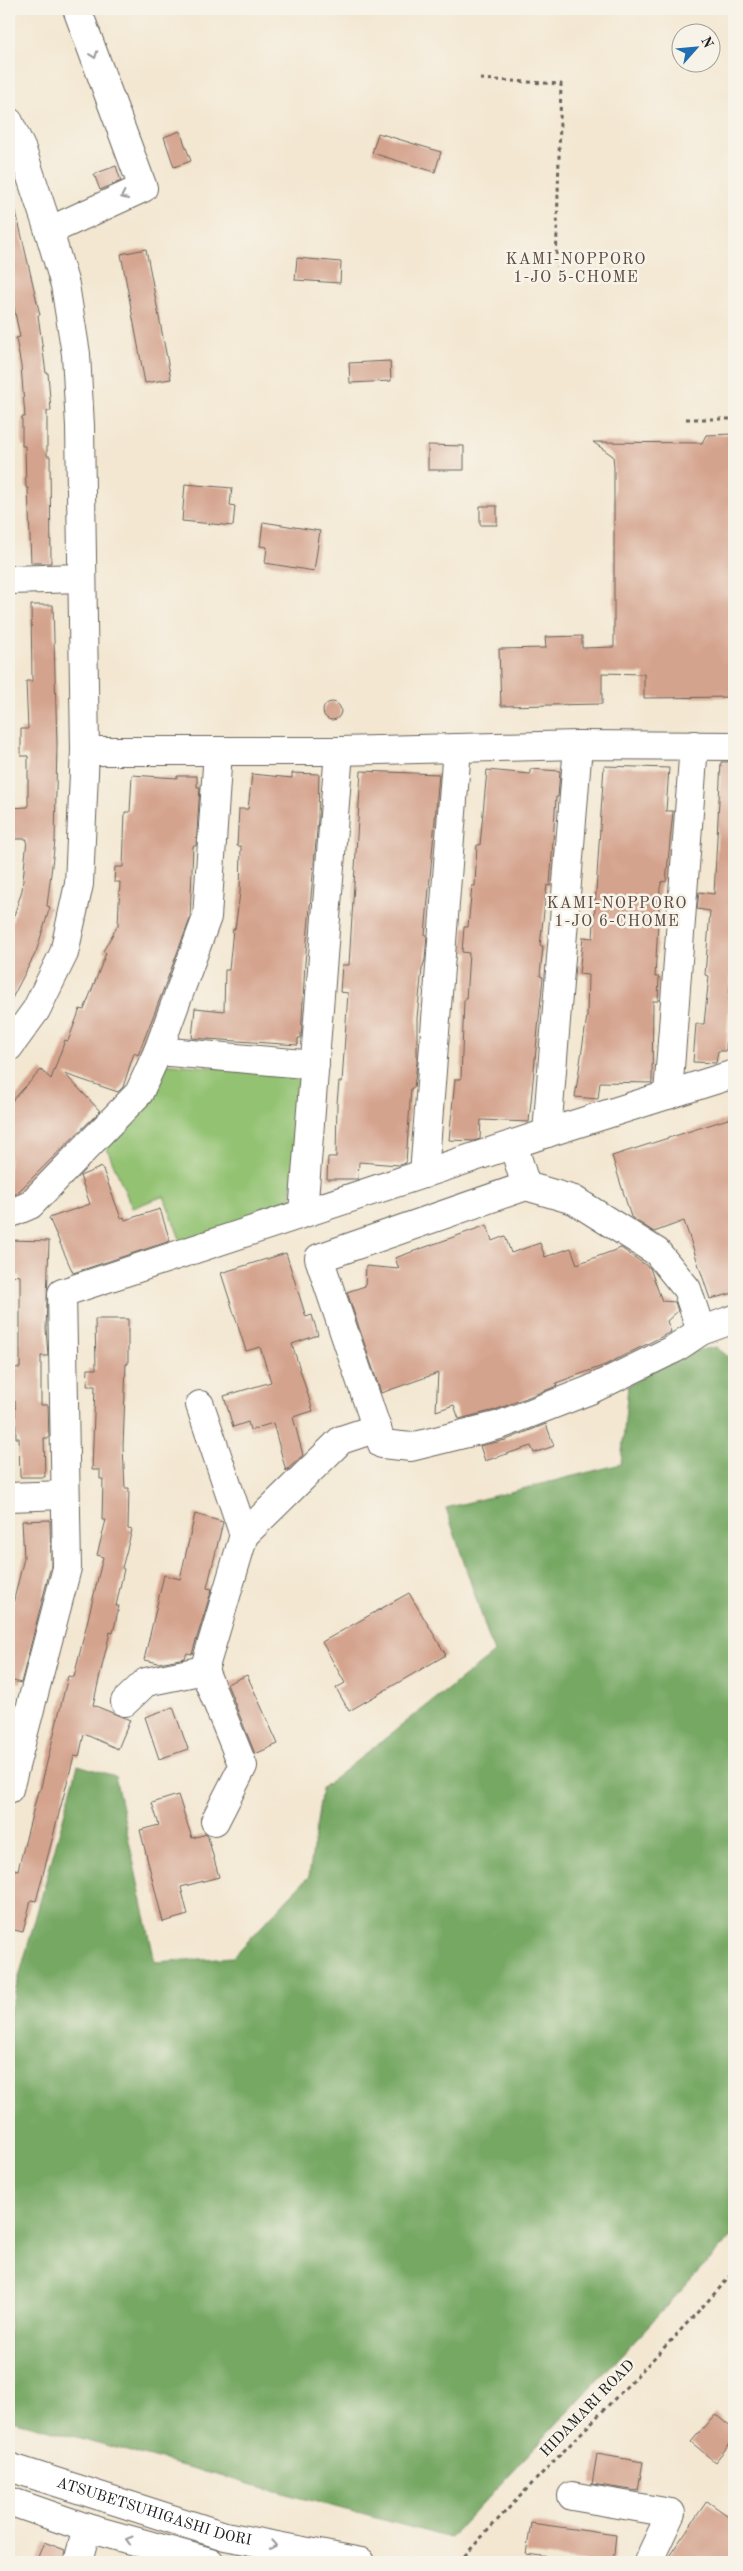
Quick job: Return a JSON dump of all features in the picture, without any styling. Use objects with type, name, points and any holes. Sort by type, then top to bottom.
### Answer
[{"type":"street","points":[[49,231],[143,188],[77,9]]},
{"type":"street","points":[[9,122],[22,150],[65,285],[76,354],[80,426],[85,751],[79,884],[64,953],[36,1010],[9,1047]]},
{"type":"street","points":[[9,580],[82,578]]},
{"type":"street","points":[[85,751],[339,751],[578,745],[734,746]]},
{"type":"street","points":[[547,1133],[578,745]]},
{"type":"street","points":[[668,1095],[694,745]]},
{"type":"street","points":[[424,1174],[457,748]]},
{"type":"street","points":[[9,1214],[30,1205],[139,1093],[158,1052],[207,917],[218,751]]},
{"type":"street","points":[[303,1213],[339,751]]},
{"type":"street","points":[[158,1052],[314,1065]]},
{"type":"street","points":[[9,1789],[67,1568],[64,1495],[62,1293],[513,1144],[734,1074]]},
{"type":"street","points":[[513,1144],[526,1186]]},
{"type":"street","points":[[701,1330],[687,1289],[657,1252],[574,1200],[526,1186],[319,1258],[382,1444],[411,1448],[500,1425],[590,1390],[674,1348],[701,1330],[734,1319]]},
{"type":"street","points":[[200,1405],[244,1535]]},
{"type":"street","points":[[215,1821],[243,1766],[204,1670],[244,1535],[340,1440],[377,1428]]},
{"type":"street","points":[[9,1497],[64,1495]]},
{"type":"street","points":[[124,1702],[146,1682],[204,1670]]},
{"type":"street","name":"ATSUBETSUHIGASHI DORI","points":[[9,2467],[225,2536],[361,2562]]},
{"type":"street","points":[[572,2496],[671,2514],[648,2562]]},
{"type":"street","points":[[9,2501],[87,2528],[210,2562]]},
{"type":"street","points":[[78,2562],[87,2528]]},
{"type":"path","points":[[480,79],[561,84],[556,267]]},
{"type":"path","points":[[686,419],[734,419]]},
{"type":"path","name":"HIDAMARI ROAD","points":[[459,2562],[504,2512],[681,2330],[734,2272]]},
{"type":"green space","points":[[161,1063],[304,1075],[290,1207],[181,1242],[164,1196],[132,1208],[105,1144]]},
{"type":"green space","points":[[716,1347],[734,1361],[734,2234],[450,2538],[9,2419],[9,2013],[78,1765],[115,1776],[155,1962],[233,1957],[309,1876],[322,1788],[494,1653],[446,1508],[621,1464],[628,1386],[678,1354]]},
{"type":"building","points":[[180,131],[191,161],[174,167],[164,137]]},
{"type":"building","points":[[378,133],[441,152],[435,172],[372,153]]},
{"type":"building","points":[[116,166],[121,181],[100,190],[94,174]]},
{"type":"building","points":[[15,207],[40,315],[38,315],[46,373],[48,373],[51,411],[47,411],[47,456],[50,456],[51,563],[31,563],[25,446],[22,446],[22,417],[25,417],[21,366],[16,338],[20,337],[9,284],[9,208]]},
{"type":"building","points":[[146,249],[171,379],[145,383],[121,254]]},
{"type":"building","points":[[297,258],[341,262],[340,283],[295,280]]},
{"type":"building","points":[[390,361],[391,381],[350,383],[349,363]]},
{"type":"building","points":[[734,434],[734,697],[644,698],[644,674],[602,673],[602,704],[501,706],[499,649],[546,648],[545,637],[582,636],[582,648],[614,647],[613,456],[593,442],[702,443],[706,435]]},
{"type":"building","points":[[428,445],[464,446],[464,470],[428,470]]},
{"type":"building","points":[[185,484],[232,488],[230,505],[235,506],[233,526],[182,521]]},
{"type":"building","points":[[480,506],[497,506],[497,525],[480,525]]},
{"type":"building","points":[[263,522],[320,531],[314,571],[265,563],[267,547],[260,546]]},
{"type":"building","points":[[31,605],[53,605],[57,744],[55,841],[47,906],[50,907],[36,952],[9,1004],[9,932],[22,890],[27,839],[9,839],[9,808],[28,807],[28,756],[21,756],[21,729],[28,729],[26,681],[32,681]]},
{"type":"building","points":[[328,702],[336,702],[341,707],[339,718],[328,720],[323,715],[323,707]]},
{"type":"building","points":[[721,762],[734,762],[734,927],[726,1051],[718,1051],[716,1063],[693,1062],[696,1024],[704,1024],[709,976],[705,975],[710,911],[697,909],[699,892],[714,894]]},
{"type":"building","points":[[604,766],[669,768],[666,811],[673,811],[666,882],[662,881],[660,888],[655,977],[659,977],[658,1001],[653,1001],[652,1083],[600,1082],[598,1099],[575,1097],[587,1016],[588,975],[579,974],[583,937],[593,938]]},
{"type":"building","points":[[530,769],[560,771],[558,797],[556,797],[550,886],[547,885],[540,946],[543,946],[540,976],[543,977],[529,1122],[481,1120],[480,1139],[474,1141],[449,1140],[455,1079],[461,1079],[464,1000],[466,1000],[469,953],[462,952],[464,927],[468,927],[472,886],[475,886],[477,845],[480,845],[487,770],[530,774]]},
{"type":"building","points":[[361,771],[439,774],[425,935],[427,935],[425,960],[422,969],[417,1018],[417,1062],[414,1088],[411,1088],[406,1163],[399,1165],[359,1162],[358,1179],[327,1179],[328,1157],[336,1157],[337,1103],[339,1082],[342,1082],[348,993],[340,992],[342,965],[349,965]]},
{"type":"building","points":[[292,773],[319,774],[318,819],[305,963],[301,1038],[298,1038],[298,1045],[192,1038],[195,1008],[224,1011],[225,970],[229,970],[233,929],[235,929],[240,893],[241,846],[237,846],[239,809],[248,809],[252,774],[292,778]]},
{"type":"building","points":[[132,775],[177,778],[177,776],[197,776],[197,787],[200,787],[196,846],[193,846],[190,919],[138,1055],[134,1053],[123,1087],[118,1092],[65,1074],[100,1111],[17,1193],[9,1197],[9,1104],[41,1070],[51,1079],[65,1040],[68,1041],[80,1009],[84,1010],[106,953],[103,951],[118,925],[120,882],[114,882],[115,867],[123,867],[125,812],[130,812]]},
{"type":"building","points":[[734,1117],[734,1293],[710,1299],[684,1221],[654,1232],[631,1217],[612,1156]]},
{"type":"building","points":[[102,1167],[121,1218],[124,1217],[125,1220],[160,1209],[170,1241],[73,1273],[49,1218],[90,1204],[80,1176]]},
{"type":"building","points":[[487,1225],[492,1241],[505,1236],[511,1253],[540,1243],[545,1257],[571,1248],[577,1264],[621,1248],[650,1268],[662,1301],[675,1302],[678,1311],[667,1321],[671,1332],[605,1365],[556,1383],[557,1386],[495,1410],[459,1419],[454,1405],[436,1411],[438,1373],[381,1393],[347,1292],[365,1286],[366,1266],[399,1269],[395,1258]]},
{"type":"building","points":[[9,1240],[49,1241],[46,1329],[48,1356],[41,1356],[41,1405],[48,1405],[49,1438],[44,1438],[45,1477],[20,1477],[19,1438],[16,1438],[15,1401],[13,1401],[13,1368],[20,1368],[20,1276],[9,1275]]},
{"type":"building","points":[[286,1253],[306,1317],[312,1315],[318,1335],[292,1344],[313,1411],[293,1417],[303,1455],[286,1471],[273,1423],[250,1430],[248,1422],[233,1427],[224,1396],[271,1382],[260,1347],[246,1351],[221,1273]]},
{"type":"building","points":[[95,1319],[128,1319],[128,1364],[126,1364],[123,1447],[125,1488],[129,1488],[128,1529],[132,1530],[122,1568],[124,1569],[116,1606],[119,1606],[113,1633],[110,1632],[93,1705],[130,1720],[118,1749],[84,1734],[79,1757],[74,1756],[36,1901],[31,1900],[23,1932],[9,1929],[9,1896],[15,1869],[18,1870],[38,1791],[40,1791],[68,1676],[74,1677],[103,1557],[97,1555],[106,1520],[102,1520],[103,1479],[100,1479],[100,1470],[92,1470],[95,1386],[87,1386],[88,1369],[96,1369]]},
{"type":"building","points":[[546,1424],[554,1446],[534,1453],[531,1446],[485,1461],[480,1446],[506,1440]]},
{"type":"building","points":[[195,1514],[223,1522],[207,1588],[212,1589],[192,1654],[187,1653],[185,1658],[159,1663],[144,1660],[164,1575],[180,1579]]},
{"type":"building","points":[[50,1520],[51,1566],[21,1683],[9,1680],[9,1620],[24,1558],[22,1521]]},
{"type":"building","points":[[409,1593],[446,1655],[349,1711],[336,1688],[345,1683],[322,1642]]},
{"type":"building","points":[[247,1675],[278,1744],[255,1754],[227,1684]]},
{"type":"building","points":[[173,1707],[188,1749],[159,1759],[145,1717]]},
{"type":"building","points":[[178,1795],[192,1838],[207,1834],[219,1877],[181,1887],[188,1915],[163,1922],[140,1830],[159,1825],[152,1803]]},
{"type":"building","points":[[715,2414],[734,2430],[734,2439],[715,2462],[691,2442]]},
{"type":"building","points":[[597,2454],[643,2462],[638,2491],[592,2484]]},
{"type":"building","points":[[707,2501],[734,2520],[734,2562],[665,2562]]},
{"type":"building","points":[[531,2523],[616,2535],[613,2562],[588,2562],[526,2554]]},
{"type":"building","points":[[44,2542],[65,2550],[63,2562],[36,2562]]},
{"type":"district","name":"KAMI-NOPPORO 1-JO 5-CHOME","points":[[576,269]]},
{"type":"district","name":"KAMI-NOPPORO 1-JO 6-CHOME","points":[[617,913]]}]
